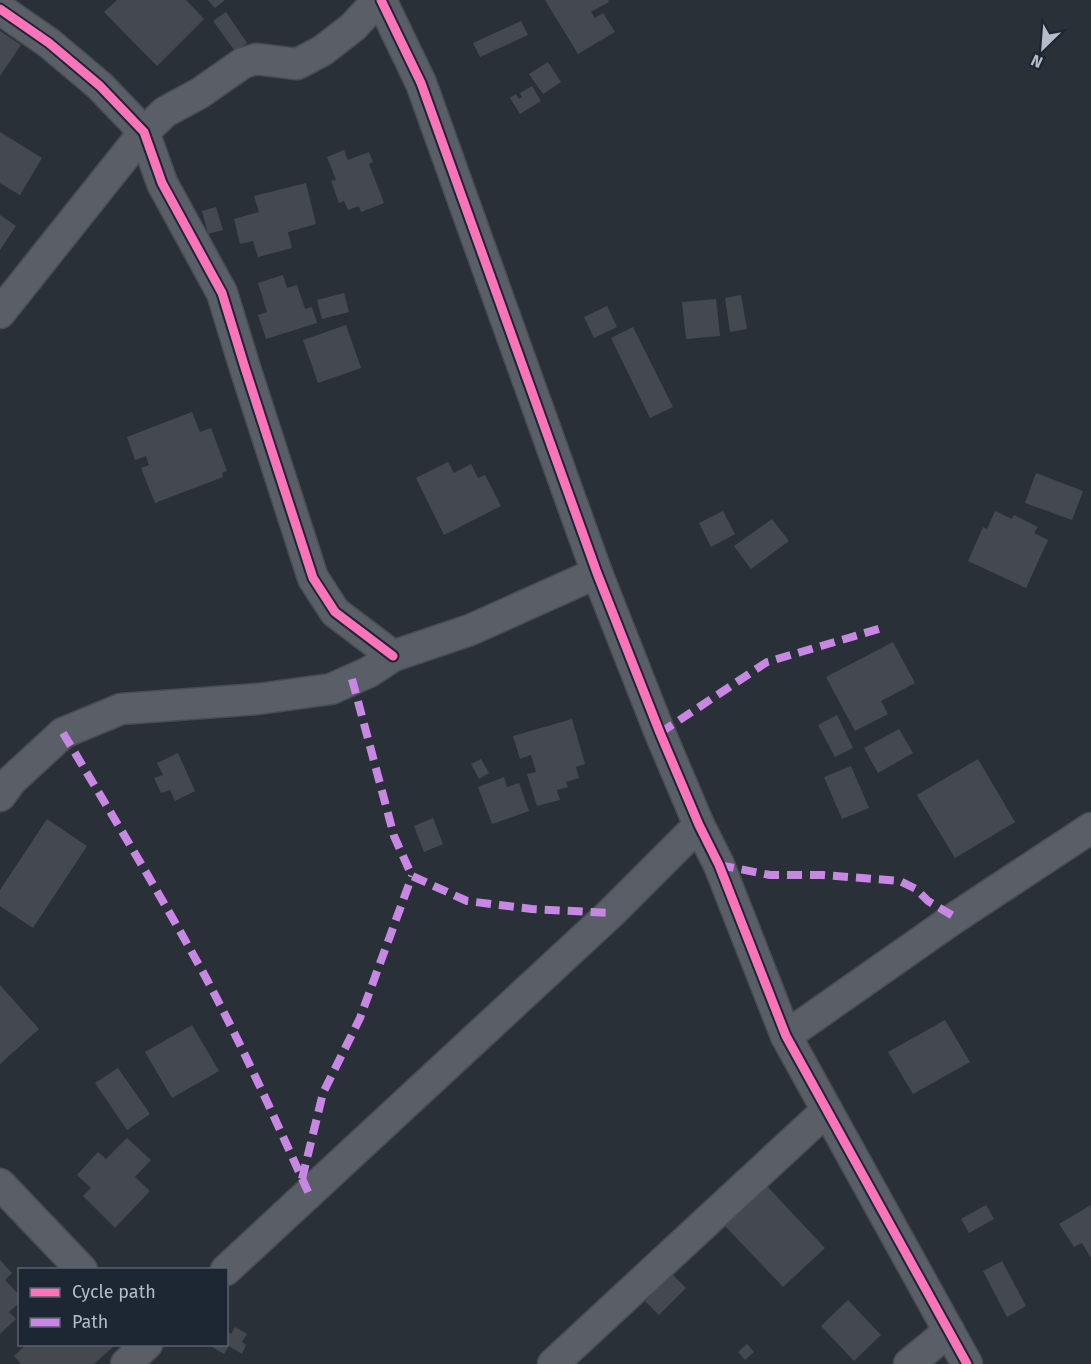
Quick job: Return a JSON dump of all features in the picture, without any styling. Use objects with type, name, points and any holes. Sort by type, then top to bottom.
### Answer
[{"type":"street","points":[[0,313],[144,132],[165,112],[200,93],[243,63],[255,59],[297,64],[322,51],[353,27],[380,0],[421,83],[597,573],[660,733],[699,825],[719,865],[786,1036],[968,1364]]},
{"type":"street","points":[[0,9],[49,43],[100,86],[144,132],[162,183],[222,293],[244,368],[313,578],[335,612],[393,656]]},
{"type":"street","points":[[0,796],[12,780],[63,733],[121,709],[258,699],[331,689],[369,672],[393,656],[470,630],[597,573]]},
{"type":"street","points":[[228,1268],[611,913],[699,825]]},
{"type":"street","points":[[786,1036],[953,919],[1091,828]]},
{"type":"street","points":[[553,1364],[827,1110]]},
{"type":"street","points":[[0,1184],[81,1268]]},
{"type":"street","points":[[909,1364],[949,1331]]},
{"type":"street","points":[[126,1364],[145,1346]]},
{"type":"building","points":[[117,0],[186,0],[204,19],[157,66],[104,12]]},
{"type":"building","points":[[208,0],[225,0],[215,8]]},
{"type":"building","points":[[545,0],[608,0],[609,2],[591,12],[595,18],[603,13],[615,32],[578,54]]},
{"type":"building","points":[[226,12],[247,43],[235,51],[213,21]]},
{"type":"building","points":[[521,21],[528,35],[480,57],[473,43]]},
{"type":"building","points":[[0,31],[21,45],[0,76]]},
{"type":"building","points":[[548,62],[561,82],[543,94],[529,74]]},
{"type":"building","points":[[532,86],[541,101],[520,114],[510,98],[516,94],[519,99],[522,97],[520,93]]},
{"type":"building","points":[[0,132],[42,158],[20,195],[0,183]]},
{"type":"building","points":[[344,150],[348,160],[369,152],[373,162],[369,164],[384,203],[361,212],[359,206],[348,210],[344,201],[339,203],[331,181],[336,180],[327,157]]},
{"type":"building","points":[[306,183],[316,224],[288,232],[292,248],[258,257],[253,241],[240,244],[234,219],[259,212],[254,196]]},
{"type":"building","points":[[216,207],[223,230],[208,234],[202,211]]},
{"type":"building","points":[[0,215],[16,226],[0,250]]},
{"type":"building","points":[[283,275],[287,288],[297,285],[305,309],[312,307],[317,323],[266,339],[258,315],[267,312],[258,283]]},
{"type":"building","points":[[344,293],[349,312],[322,319],[317,300]]},
{"type":"building","points":[[741,295],[747,329],[730,332],[725,298]]},
{"type":"building","points":[[716,299],[720,336],[686,339],[682,302]]},
{"type":"building","points":[[607,306],[617,327],[594,338],[584,317]]},
{"type":"building","points":[[346,325],[361,368],[318,383],[303,340]]},
{"type":"building","points":[[633,327],[673,407],[650,418],[611,338]]},
{"type":"building","points":[[192,412],[200,432],[211,428],[227,471],[222,473],[223,477],[155,503],[141,468],[149,465],[146,456],[135,460],[127,437]]},
{"type":"building","points":[[448,462],[454,473],[471,464],[478,478],[485,475],[501,506],[444,535],[416,478]]},
{"type":"building","points":[[1036,473],[1083,491],[1072,520],[1025,503]]},
{"type":"building","points":[[723,511],[735,534],[711,547],[699,523]]},
{"type":"building","points":[[995,511],[1012,519],[1014,515],[1038,527],[1034,533],[1048,540],[1026,588],[968,561],[983,527],[987,529]]},
{"type":"building","points":[[772,519],[789,541],[751,569],[734,546]]},
{"type":"building","points":[[893,642],[915,683],[881,701],[888,714],[855,731],[826,677]]},
{"type":"building","points":[[837,715],[853,748],[835,757],[818,725]]},
{"type":"building","points":[[572,719],[585,764],[576,767],[579,778],[566,782],[568,787],[557,790],[560,800],[537,806],[527,774],[536,772],[531,755],[520,759],[513,736]]},
{"type":"building","points":[[899,729],[913,753],[878,773],[864,748]]},
{"type":"building","points":[[178,753],[195,791],[175,801],[170,790],[161,793],[154,778],[163,775],[157,763]]},
{"type":"building","points":[[481,759],[489,773],[479,779],[471,764]]},
{"type":"building","points":[[978,759],[1015,822],[955,858],[917,795]]},
{"type":"building","points":[[851,766],[869,808],[842,819],[824,777]]},
{"type":"building","points":[[504,777],[507,787],[519,783],[529,811],[492,824],[478,787]]},
{"type":"building","points":[[433,818],[443,844],[424,852],[414,826]]},
{"type":"building","points":[[47,819],[87,846],[33,928],[0,906],[0,890]]},
{"type":"building","points":[[0,985],[39,1029],[0,1064]]},
{"type":"building","points":[[945,1020],[970,1062],[913,1094],[888,1052]]},
{"type":"building","points":[[192,1025],[219,1071],[172,1098],[145,1052]]},
{"type":"building","points":[[118,1068],[150,1114],[127,1130],[95,1083]]},
{"type":"building","points":[[127,1138],[151,1160],[135,1177],[150,1191],[115,1228],[83,1196],[91,1188],[77,1175],[98,1152],[106,1159]]},
{"type":"building","points":[[765,1184],[825,1248],[783,1287],[723,1224]]},
{"type":"building","points":[[986,1205],[994,1219],[969,1233],[961,1219]]},
{"type":"building","points":[[1091,1205],[1091,1258],[1082,1243],[1074,1247],[1059,1224]]},
{"type":"building","points":[[0,1260],[12,1273],[5,1280],[18,1294],[18,1304],[9,1312],[16,1319],[0,1334]]},
{"type":"building","points":[[1002,1261],[1026,1306],[1007,1317],[983,1271]]},
{"type":"building","points":[[672,1274],[686,1288],[659,1315],[645,1301]]},
{"type":"building","points":[[848,1300],[881,1335],[854,1361],[821,1326]]},
{"type":"building","points":[[235,1327],[247,1334],[242,1342],[246,1345],[242,1354],[229,1346],[224,1354],[210,1346],[228,1346],[228,1332],[231,1334]]},
{"type":"building","points":[[747,1344],[754,1352],[745,1360],[738,1352]]},
{"type":"building","points":[[25,1346],[114,1346],[94,1364],[21,1364],[14,1356]]},
{"type":"marked path","points":[[660,733],[767,662],[882,628]]},
{"type":"marked path","points":[[352,679],[394,836],[412,876],[467,901],[532,909],[611,913]]},
{"type":"marked path","points":[[63,733],[205,976],[246,1057],[309,1194]]},
{"type":"marked path","points":[[719,865],[770,875],[823,875],[900,881],[916,889],[928,901],[955,917]]},
{"type":"marked path","points":[[302,1179],[323,1093],[360,1018],[412,876]]},
{"type":"cycle path","points":[[381,0],[421,83],[597,573],[660,733],[699,825],[719,865],[786,1036],[967,1364]]},
{"type":"cycle path","points":[[0,9],[49,43],[100,86],[144,132],[162,183],[222,293],[313,578],[335,612],[393,656]]}]
